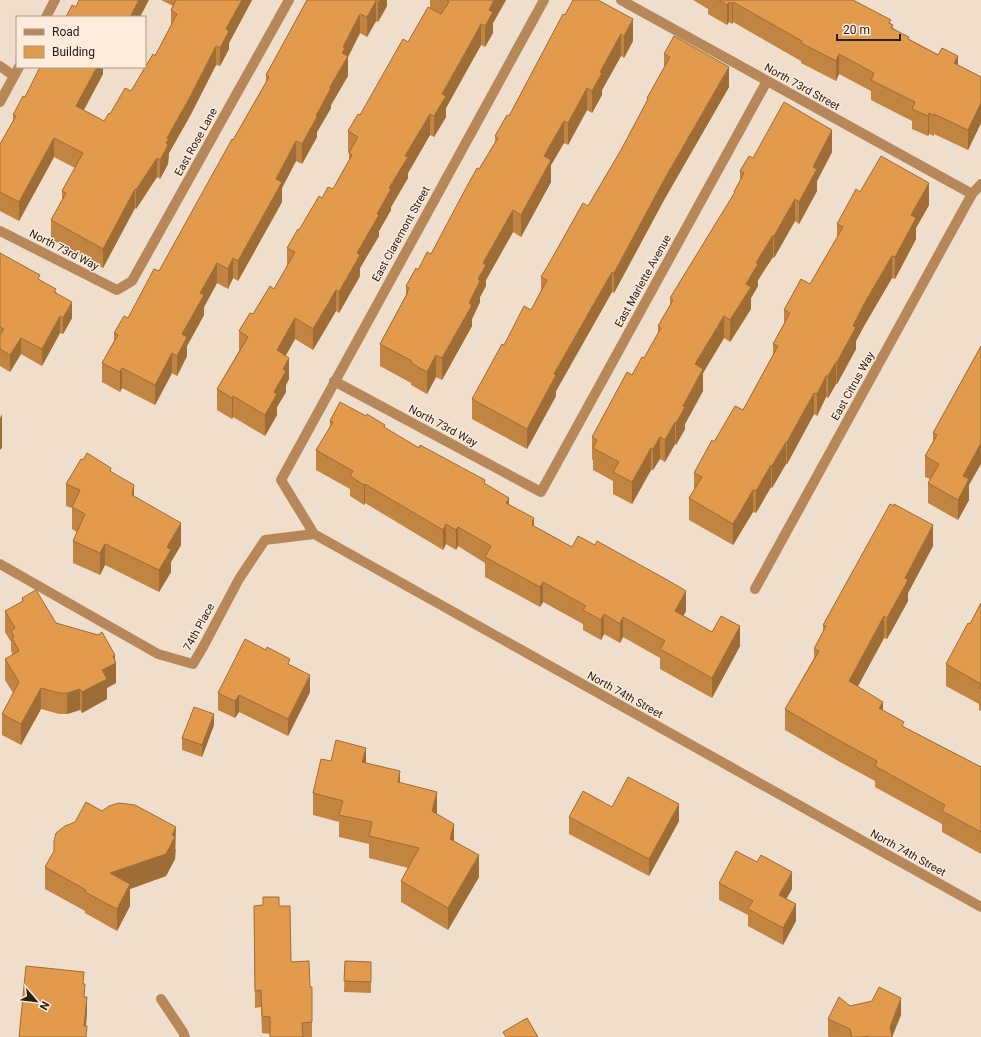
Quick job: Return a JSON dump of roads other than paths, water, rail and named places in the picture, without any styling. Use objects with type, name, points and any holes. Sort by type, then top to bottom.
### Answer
[{"type":"street","points":[[47,16],[55,0]]},
{"type":"street","name":"East Rose Lane","points":[[117,290],[132,281],[289,0]]},
{"type":"street","name":"East Claremont Street","points":[[281,480],[544,0]]},
{"type":"street","name":"North 73rd Street","points":[[621,0],[972,194]]},
{"type":"street","points":[[0,66],[16,72],[0,102]]},
{"type":"street","name":"East Marlette Avenue","points":[[541,492],[767,82]]},
{"type":"street","name":"East Citrus Way","points":[[755,589],[972,194],[981,184]]},
{"type":"street","name":"North 73rd Way","points":[[0,231],[117,290]]},
{"type":"street","name":"North 73rd Way","points":[[334,381],[541,492]]},
{"type":"street","name":"North 74th Street","points":[[281,480],[314,534],[981,907]]},
{"type":"street","name":"74th Place","points":[[0,564],[158,654],[193,664],[239,579],[265,540],[314,534]]},
{"type":"street","points":[[161,999],[185,1037]]}]
